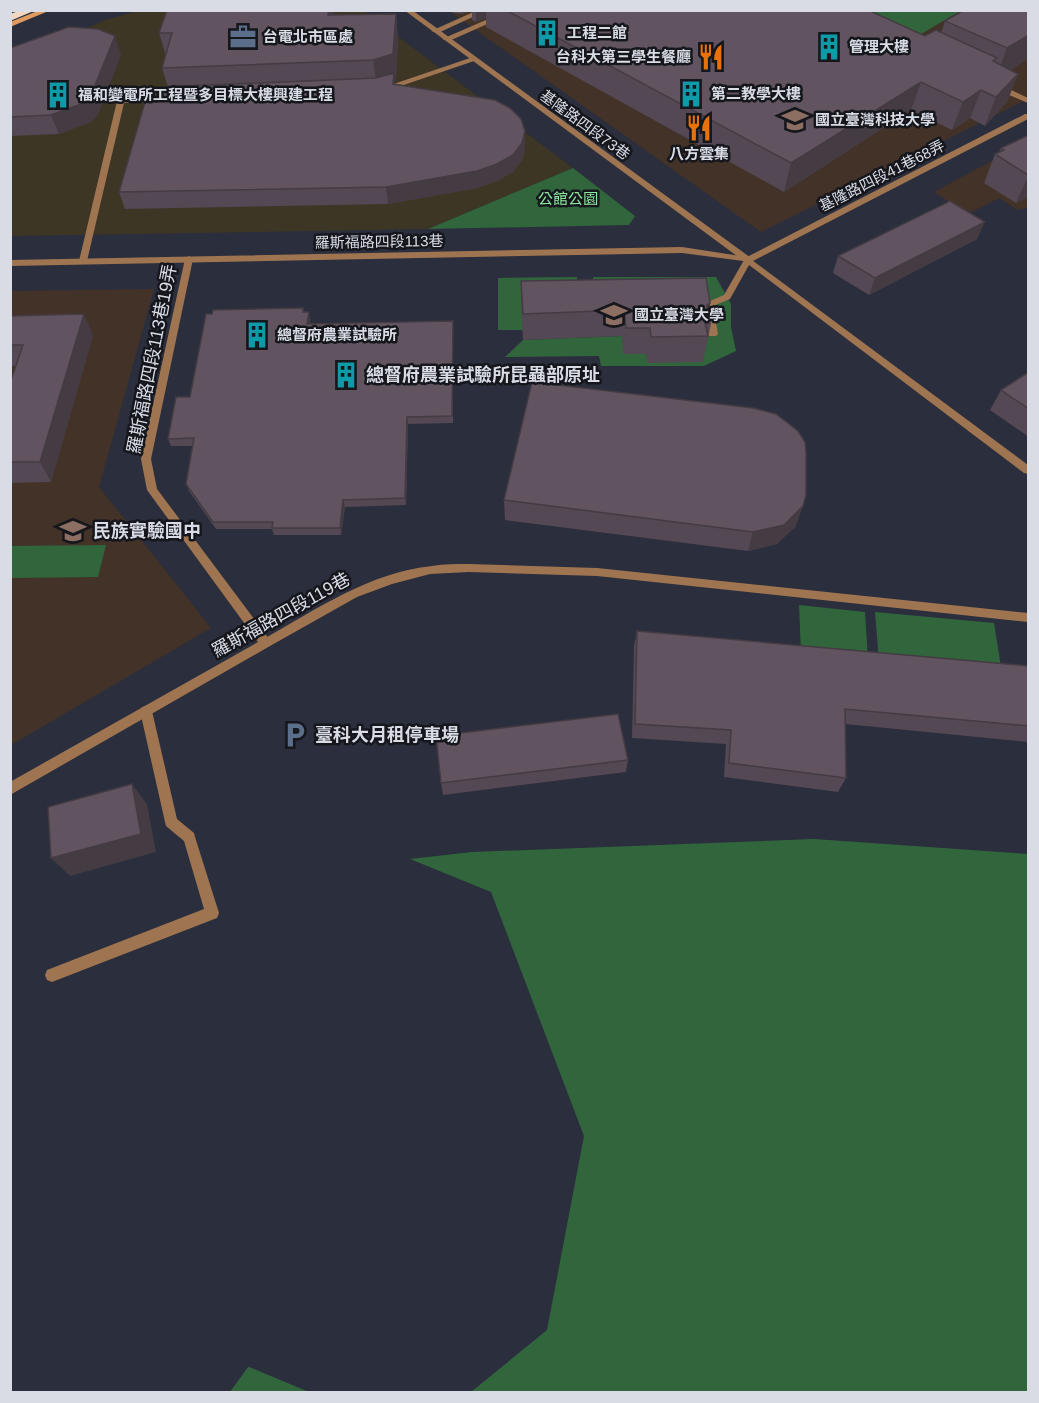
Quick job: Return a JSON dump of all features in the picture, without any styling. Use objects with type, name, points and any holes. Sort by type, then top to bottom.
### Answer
[{"type":"highway","points":[[10,18],[31,10]]},
{"type":"main road","points":[[10,25],[48,10]]},
{"type":"street","points":[[409,12],[420,10]]},
{"type":"street","points":[[435,31],[485,10]]},
{"type":"street","points":[[446,39],[516,10]]},
{"type":"street","name":"基隆路四段73巷","points":[[409,12],[748,260],[1029,470]]},
{"type":"street","points":[[378,91],[473,60]]},
{"type":"street","points":[[993,85],[1029,101]]},
{"type":"street","points":[[83,261],[121,101],[179,99]]},
{"type":"street","name":"基隆路四段41巷68弄","points":[[748,260],[1029,116]]},
{"type":"street","name":"羅斯福路四段113巷","points":[[10,262],[682,250],[748,260]]},
{"type":"street","name":"羅斯福路四段113巷19弄","points":[[189,259],[146,459],[152,490],[266,643]]},
{"type":"street","points":[[707,334],[713,334],[708,304],[727,297],[748,260]]},
{"type":"street","name":"羅斯福路四段119巷","points":[[10,789],[353,594],[390,580],[430,570],[468,568],[597,572],[1029,618]]},
{"type":"street","points":[[52,975],[212,913],[189,837],[171,822],[146,711]]},
{"type":"shaded area","points":[[138,11],[364,11],[573,168],[428,229],[11,236],[10,64],[105,20]]},
{"type":"shaded area","name":"國立臺灣科技大學","points":[[449,11],[1028,11],[1028,99],[761,232]]},
{"type":"shaded area","points":[[1028,141],[1028,207],[1018,210],[999,198],[968,214],[934,192]]},
{"type":"shaded area","name":"民族實驗國中","points":[[154,289],[99,487],[211,628],[11,745],[10,291]]},
{"type":"green space","points":[[846,11],[960,11],[911,40]]},
{"type":"green space","name":"公館公園","points":[[573,168],[635,216],[629,225],[428,229]]},
{"type":"green space","points":[[577,277],[579,306],[522,330],[498,330],[498,278]]},
{"type":"green space","points":[[593,277],[716,277],[731,304],[731,327],[736,351],[704,366],[601,366],[599,356],[505,357],[523,340],[622,336],[624,354],[646,354],[648,363],[698,340],[707,339],[595,306]]},
{"type":"green space","points":[[106,545],[98,577],[11,578],[11,546]]},
{"type":"green space","points":[[799,605],[865,612],[868,659],[801,653]]},
{"type":"green space","points":[[875,612],[994,623],[1002,673],[879,661]]},
{"type":"green space","points":[[814,839],[1028,854],[1028,1392],[471,1392],[547,1330],[584,1136],[491,892],[410,859],[472,852]]},
{"type":"green space","points":[[249,1367],[309,1392],[230,1392]]},
{"type":"building","points":[[167,10],[329,10],[328,15],[396,14],[393,54],[373,60],[162,68],[172,33],[159,33]]},
{"type":"building","points":[[506,10],[868,10],[925,36],[936,30],[997,58],[993,61],[1018,74],[996,97],[981,90],[963,102],[921,82],[791,163]]},
{"type":"building","points":[[964,10],[1029,10],[1029,35],[1007,48],[945,21]]},
{"type":"building","name":"福和變電所工程暨多目標大樓興建工程","points":[[69,27],[98,29],[115,36],[91,95],[84,103],[51,115],[10,117],[10,48]]},
{"type":"building","points":[[394,73],[393,84],[495,100],[510,108],[521,119],[525,131],[522,143],[513,155],[477,171],[386,187],[119,192],[145,102],[158,102],[163,87],[376,78]]},
{"type":"building","points":[[1029,135],[1028,175],[995,154],[1004,150],[1001,148]]},
{"type":"building","points":[[950,201],[985,222],[875,278],[838,256]]},
{"type":"building","points":[[706,278],[710,303],[707,305],[707,310],[713,314],[703,314],[708,336],[651,337],[650,328],[626,328],[624,310],[523,314],[521,281]]},
{"type":"building","points":[[303,308],[303,312],[309,312],[307,324],[453,321],[452,416],[407,417],[405,498],[343,500],[340,528],[272,528],[273,522],[213,522],[186,484],[194,438],[168,439],[176,397],[190,397],[206,314],[212,314],[213,310]]},
{"type":"building","points":[[84,314],[40,462],[10,462],[10,383],[23,345],[10,345],[10,316]]},
{"type":"building","points":[[1029,372],[1029,409],[1001,390]]},
{"type":"building","points":[[532,382],[753,408],[776,414],[798,431],[805,442],[806,495],[803,506],[784,525],[753,532],[504,500]]},
{"type":"building","points":[[637,631],[1029,666],[1029,726],[845,709],[846,778],[729,763],[731,730],[635,724]]},
{"type":"building","points":[[618,714],[628,760],[441,783],[436,736]]},
{"type":"building","points":[[132,784],[141,834],[51,858],[48,807]]},
{"type":"place","name":"工程二館","points":[[547,33]]},
{"type":"place","name":"台電北市區處","points":[[243,37]]},
{"type":"place","name":"管理大樓","points":[[829,47]]},
{"type":"place","name":"台科大第三學生餐廳","points":[[711,57]]},
{"type":"place","name":"第二教學大樓","points":[[691,94]]},
{"type":"place","name":"福和變電所工程暨多目標大樓興建工程","points":[[58,95]]},
{"type":"place","name":"國立臺灣科技大學","points":[[795,120]]},
{"type":"place","name":"八方雲集","points":[[699,128]]},
{"type":"place","name":"國立臺灣大學","points":[[614,315]]},
{"type":"place","name":"總督府農業試驗所","points":[[257,335]]},
{"type":"place","name":"總督府農業試驗所昆蟲部原址","points":[[346,375]]},
{"type":"place","name":"民族實驗國中","points":[[73,531]]},
{"type":"place","name":"臺科大月租停車場","points":[[295,735]]}]
